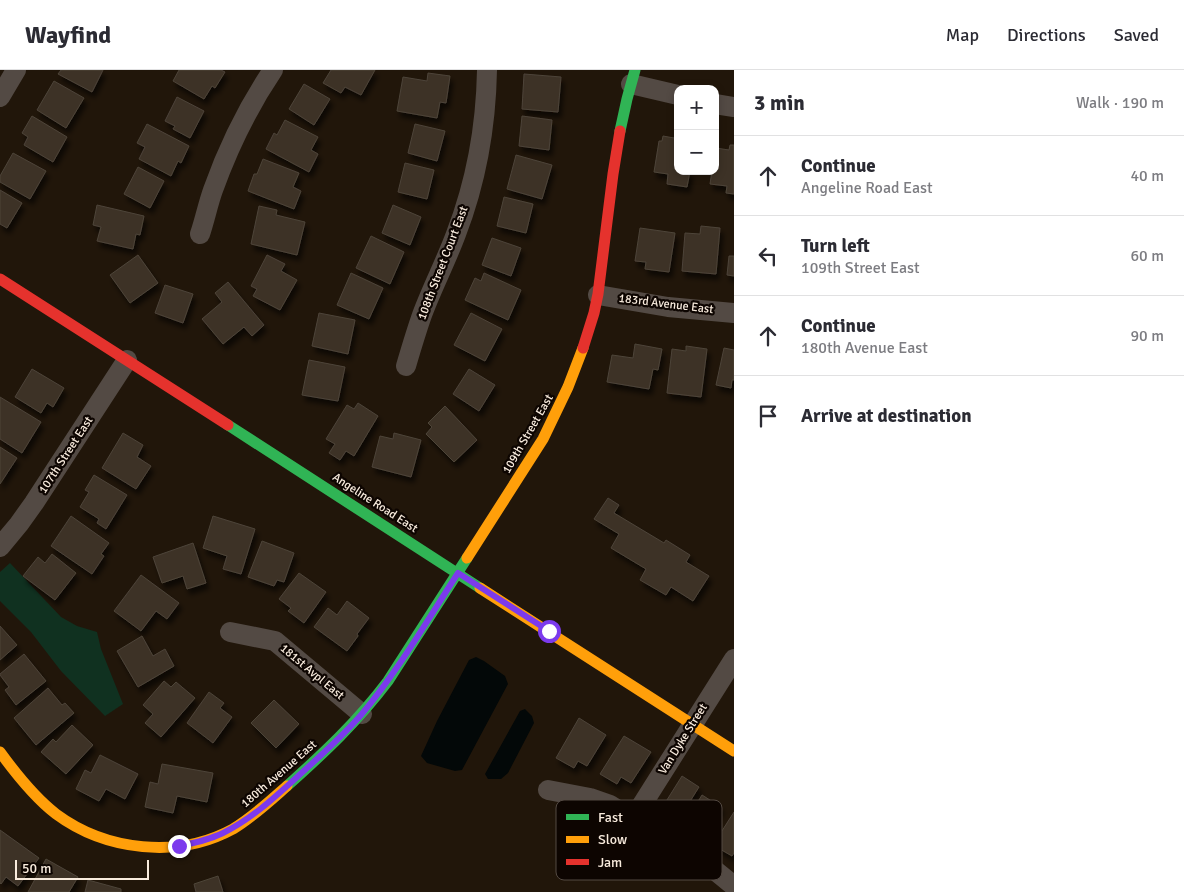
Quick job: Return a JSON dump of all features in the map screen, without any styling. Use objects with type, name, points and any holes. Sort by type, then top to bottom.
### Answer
[{"type":"street","points":[[0,97],[16,70]]},
{"type":"street","points":[[200,234],[212,191],[228,152],[246,113],[273,70]]},
{"type":"street","name":"108th Street Court East","points":[[406,366],[422,315],[456,233],[472,186],[481,140],[487,70]]},
{"type":"street","points":[[633,77],[674,94]]},
{"type":"street","name":"109th Street East","points":[[362,714],[388,681],[458,573],[543,439],[563,402],[579,362],[598,295],[611,187],[620,133],[633,77]]},
{"type":"street","points":[[719,105],[734,107]]},
{"type":"street","name":"Angeline Road East","points":[[0,279],[734,751]]},
{"type":"street","name":"183rd Avenue East","points":[[598,295],[668,306],[734,313]]},
{"type":"street","name":"107th Street East","points":[[0,546],[34,503],[127,360]]},
{"type":"street","name":"181st Avpl East","points":[[230,632],[275,641],[362,714]]},
{"type":"street","name":"Van Dyke Street","points":[[644,800],[734,660]]},
{"type":"street","name":"180th Avenue East","points":[[0,752],[15,772],[43,802],[65,820],[90,834],[111,842],[139,847],[179,846],[204,841],[244,822],[324,753],[362,714]]},
{"type":"street","points":[[548,790],[596,800]]},
{"type":"street","points":[[722,876],[734,886]]},
{"type":"green space","points":[[10,563],[61,617],[77,626],[97,632],[101,649],[123,704],[105,716],[61,671],[31,632],[0,601],[0,572]]},
{"type":"shaded area","points":[[476,657],[505,676],[508,684],[462,770],[455,771],[427,763],[421,756],[437,721],[469,660]]},
{"type":"shaded area","points":[[525,709],[532,716],[534,723],[508,773],[501,779],[488,779],[485,774],[520,711]]},
{"type":"building","points":[[61,70],[103,70],[92,92],[58,74]]},
{"type":"building","points":[[179,70],[221,70],[225,72],[215,88],[212,86],[204,99],[173,81]]},
{"type":"building","points":[[331,70],[375,70],[361,95],[345,87],[341,93],[323,83]]},
{"type":"building","points":[[428,73],[450,76],[446,103],[440,102],[437,118],[397,111],[403,77],[427,81]]},
{"type":"building","points":[[524,74],[561,77],[558,112],[522,109]]},
{"type":"building","points":[[54,81],[84,98],[66,128],[37,110]]},
{"type":"building","points":[[304,84],[330,99],[314,125],[289,109]]},
{"type":"building","points":[[177,97],[204,111],[190,138],[173,129],[175,126],[165,121]]},
{"type":"building","points":[[32,116],[67,137],[53,162],[24,145],[28,137],[22,133]]},
{"type":"building","points":[[522,116],[552,120],[549,150],[519,146]]},
{"type":"building","points":[[285,120],[318,137],[311,150],[318,154],[309,172],[266,149],[274,133],[277,135]]},
{"type":"building","points":[[147,124],[189,146],[181,163],[178,161],[171,176],[139,159],[145,147],[137,143]]},
{"type":"building","points":[[415,124],[445,131],[437,161],[408,153]]},
{"type":"building","points":[[663,136],[674,138],[674,175],[689,175],[687,187],[667,184],[668,174],[654,172],[659,141],[662,141]]},
{"type":"building","points":[[730,145],[734,145],[734,194],[726,193],[727,186],[710,184],[711,175],[719,175],[719,148],[729,150]]},
{"type":"building","points":[[13,153],[46,171],[30,199],[0,182],[0,176]]},
{"type":"building","points":[[516,155],[552,165],[542,199],[507,189]]},
{"type":"building","points":[[263,159],[299,173],[293,187],[301,191],[294,209],[248,191],[254,174],[257,174]]},
{"type":"building","points":[[405,163],[434,170],[427,199],[398,192]]},
{"type":"building","points":[[138,167],[164,181],[150,208],[124,194]]},
{"type":"building","points":[[0,190],[22,203],[7,228],[0,224]]},
{"type":"building","points":[[504,197],[533,204],[526,233],[497,226]]},
{"type":"building","points":[[97,205],[144,216],[140,235],[136,234],[133,249],[97,241],[101,227],[93,225]]},
{"type":"building","points":[[393,205],[421,217],[410,245],[382,233]]},
{"type":"building","points":[[259,206],[277,210],[276,215],[305,222],[297,255],[251,244]]},
{"type":"building","points":[[701,226],[720,228],[716,274],[682,271],[685,233],[700,234]]},
{"type":"building","points":[[640,228],[675,233],[669,272],[645,269],[646,262],[635,261]]},
{"type":"building","points":[[371,236],[404,252],[390,284],[356,268]]},
{"type":"building","points":[[492,238],[521,248],[511,276],[482,265]]},
{"type":"building","points":[[138,255],[158,283],[130,303],[110,275]]},
{"type":"building","points":[[267,255],[285,264],[281,271],[297,280],[280,310],[253,296],[257,289],[251,286]]},
{"type":"building","points":[[729,256],[734,256],[734,276],[727,275]]},
{"type":"building","points":[[351,273],[383,288],[369,319],[337,305]]},
{"type":"building","points":[[484,273],[521,290],[508,320],[465,300],[475,278],[481,281]]},
{"type":"building","points":[[228,282],[264,325],[252,336],[244,327],[223,344],[202,319],[222,302],[215,293]]},
{"type":"building","points":[[165,285],[193,294],[183,323],[155,313]]},
{"type":"building","points":[[319,313],[355,320],[348,354],[312,346]]},
{"type":"building","points":[[471,313],[502,329],[485,361],[454,345]]},
{"type":"building","points":[[635,344],[662,349],[658,370],[653,369],[649,389],[607,382],[612,355],[633,358]]},
{"type":"building","points":[[686,346],[707,349],[701,397],[667,393],[672,349],[686,351]]},
{"type":"building","points":[[724,348],[734,350],[734,380],[732,380],[731,388],[716,385]]},
{"type":"building","points":[[309,360],[345,367],[338,401],[302,395]]},
{"type":"building","points":[[32,369],[64,388],[53,407],[47,403],[41,413],[15,397]]},
{"type":"building","points":[[469,369],[495,385],[479,411],[453,394]]},
{"type":"building","points":[[0,397],[41,422],[22,453],[0,439]]},
{"type":"building","points":[[358,403],[378,416],[354,456],[346,451],[340,460],[329,453],[335,444],[326,439],[347,405],[354,409]]},
{"type":"building","points":[[445,406],[477,440],[454,462],[426,434],[432,427],[428,423]]},
{"type":"building","points":[[123,433],[143,445],[137,457],[151,466],[136,489],[102,468]]},
{"type":"building","points":[[394,433],[421,440],[411,477],[372,467],[380,436],[393,439]]},
{"type":"building","points":[[0,447],[17,458],[0,484]]},
{"type":"building","points":[[94,475],[127,495],[106,529],[97,523],[99,519],[80,507],[89,492],[85,490]]},
{"type":"building","points":[[608,498],[619,505],[614,513],[664,543],[666,540],[690,555],[686,562],[709,576],[693,601],[671,587],[666,595],[640,580],[646,569],[611,548],[619,534],[594,519]]},
{"type":"building","points":[[71,516],[109,543],[101,554],[104,556],[92,574],[51,546]]},
{"type":"building","points":[[213,516],[255,529],[241,574],[223,569],[227,556],[203,548]]},
{"type":"building","points":[[262,541],[294,553],[284,582],[277,580],[274,586],[248,577]]},
{"type":"building","points":[[193,543],[206,583],[187,589],[183,576],[162,583],[153,557]]},
{"type":"building","points":[[52,554],[76,573],[55,600],[23,576],[38,557],[45,563]]},
{"type":"building","points":[[299,573],[326,592],[304,623],[288,611],[291,608],[279,599]]},
{"type":"building","points":[[141,575],[179,603],[167,619],[156,611],[141,631],[114,611]]},
{"type":"building","points":[[347,601],[369,618],[347,651],[314,627],[328,608],[337,615]]},
{"type":"building","points":[[0,626],[17,645],[0,660]]},
{"type":"building","points":[[142,636],[153,656],[165,649],[174,666],[138,687],[117,651]]},
{"type":"building","points":[[24,654],[46,681],[16,705],[5,690],[9,687],[0,674]]},
{"type":"building","points":[[164,681],[171,687],[176,682],[195,698],[161,737],[145,723],[153,714],[143,705]]},
{"type":"building","points":[[48,688],[62,705],[65,703],[74,713],[36,745],[14,718]]},
{"type":"building","points":[[209,692],[224,703],[220,708],[232,717],[213,743],[187,723]]},
{"type":"building","points":[[274,700],[299,724],[276,748],[251,723]]},
{"type":"building","points":[[579,718],[606,735],[587,766],[578,761],[574,768],[556,758]]},
{"type":"building","points":[[72,725],[93,745],[66,774],[41,752],[53,739],[56,742]]},
{"type":"building","points":[[624,736],[651,752],[631,783],[621,777],[617,784],[600,774]]},
{"type":"building","points":[[100,755],[138,774],[125,799],[106,789],[99,801],[76,789],[85,770],[91,773]]},
{"type":"building","points":[[162,764],[213,773],[207,802],[177,796],[173,813],[145,807],[150,782],[158,784]]},
{"type":"building","points":[[682,776],[699,787],[691,800],[667,800]]},
{"type":"building","points":[[702,795],[710,800],[699,800]]},
{"type":"building","points":[[734,812],[734,853],[732,856],[722,850],[722,831]]},
{"type":"building","points":[[0,830],[39,858],[18,886],[6,877],[0,883]]},
{"type":"building","points":[[46,859],[78,877],[69,892],[28,892]]},
{"type":"building","points":[[218,876],[223,892],[196,892],[194,884]]},
{"type":"building","points":[[88,880],[121,889],[121,892],[85,892]]},
{"type":"traffic: fast","points":[[620,131],[635,70]]},
{"type":"traffic: fast","points":[[228,425],[480,588]]},
{"type":"traffic: fast","points":[[287,786],[340,736],[388,681],[467,558]]},
{"type":"traffic: slow","points":[[467,558],[543,439],[568,387],[583,348]]},
{"type":"traffic: slow","points":[[480,588],[734,751]]},
{"type":"traffic: slow","points":[[0,752],[26,785],[56,814],[97,836],[119,843],[143,847],[189,845],[212,838],[233,829],[261,809],[287,786]]},
{"type":"traffic: jam","points":[[583,348],[598,294],[620,131]]},
{"type":"traffic: jam","points":[[0,279],[228,425]]},
{"type":"route","points":[[179,846],[204,841],[244,822],[348,730],[388,681],[458,573],[549,631]]}]
